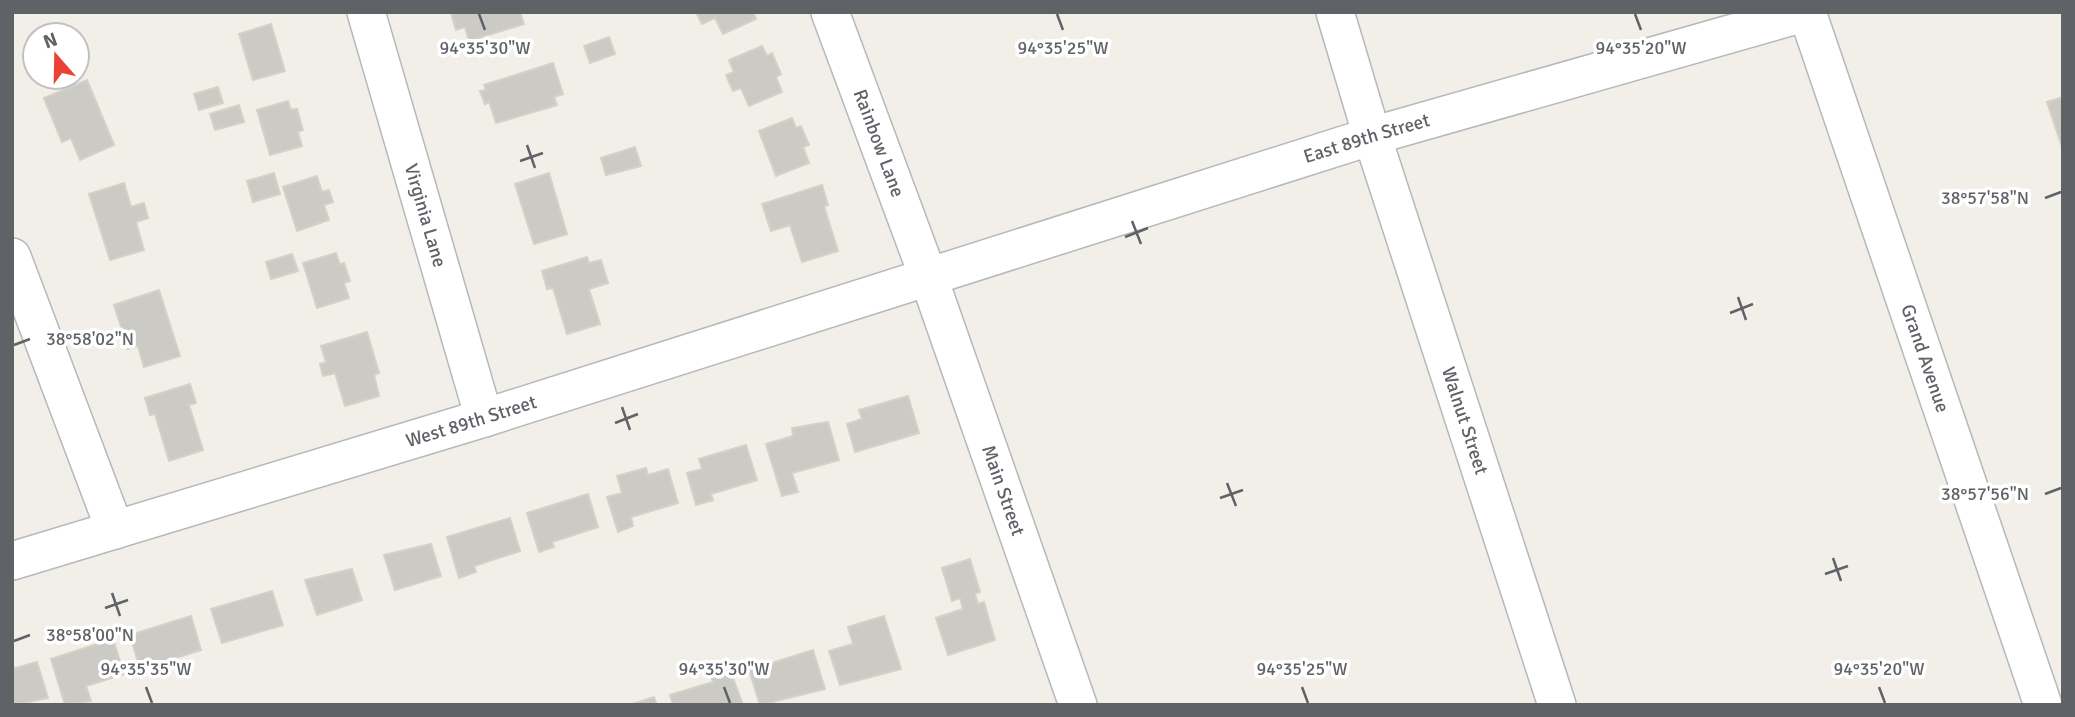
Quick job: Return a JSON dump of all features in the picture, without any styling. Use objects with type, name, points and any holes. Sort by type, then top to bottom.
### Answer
[{"type":"street","name":"Virginia Lane","points":[[366,12],[484,418]]},
{"type":"street","name":"Rainbow Lane","points":[[830,12],[928,276]]},
{"type":"street","name":"Walnut Street","points":[[1335,12],[1371,136],[1557,705]]},
{"type":"street","name":"East 89th Street","points":[[928,276],[1371,136],[1807,12]]},
{"type":"street","name":"Grand Avenue","points":[[1807,12],[2043,705]]},
{"type":"street","points":[[12,257],[116,530]]},
{"type":"street","name":"West 89th Street","points":[[12,561],[484,418],[928,276]]},
{"type":"street","name":"Main Street","points":[[928,276],[1069,703]]},
{"type":"building","points":[[520,12],[524,24],[469,41],[465,27],[456,30],[451,13]]},
{"type":"building","points":[[696,12],[753,12],[756,19],[723,34],[715,18],[702,24]]},
{"type":"building","points":[[271,24],[285,71],[253,80],[239,34]]},
{"type":"building","points":[[609,37],[615,54],[590,63],[584,46]]},
{"type":"building","points":[[762,46],[767,56],[772,53],[781,74],[776,77],[782,92],[749,106],[741,88],[733,91],[726,75],[734,72],[729,60]]},
{"type":"building","points":[[553,63],[563,94],[554,97],[557,105],[496,123],[489,102],[485,104],[480,91],[486,90],[484,85]]},
{"type":"building","points":[[218,87],[223,103],[199,110],[194,94]]},
{"type":"building","points":[[91,90],[114,145],[80,160],[71,138],[62,142],[44,98],[61,91]]},
{"type":"building","points":[[2063,97],[2063,144],[2061,144],[2047,102]]},
{"type":"building","points":[[288,101],[291,110],[297,109],[303,130],[298,132],[302,146],[270,155],[257,110]]},
{"type":"building","points":[[239,105],[244,122],[215,130],[210,114]]},
{"type":"building","points":[[792,118],[796,128],[801,126],[809,145],[803,147],[809,163],[776,176],[759,131]]},
{"type":"building","points":[[635,147],[641,166],[606,175],[601,158]]},
{"type":"building","points":[[274,173],[280,194],[253,202],[247,181]]},
{"type":"building","points":[[549,173],[567,234],[534,244],[515,184]]},
{"type":"building","points":[[317,176],[322,192],[329,190],[333,202],[324,205],[329,220],[297,231],[283,187]]},
{"type":"building","points":[[124,183],[131,207],[144,203],[148,218],[136,222],[144,250],[110,260],[89,194]]},
{"type":"building","points":[[822,185],[828,205],[824,206],[838,251],[802,262],[790,225],[771,231],[762,204]]},
{"type":"building","points":[[336,253],[340,265],[344,263],[350,281],[344,283],[349,298],[317,308],[303,263]]},
{"type":"building","points":[[292,254],[298,271],[271,279],[266,262]]},
{"type":"building","points":[[587,257],[589,263],[601,260],[608,283],[589,289],[600,324],[567,334],[553,288],[547,289],[542,271]]},
{"type":"building","points":[[159,290],[180,356],[144,367],[138,346],[128,349],[114,305]]},
{"type":"building","points":[[367,332],[379,373],[374,375],[379,396],[345,406],[335,373],[323,376],[320,364],[326,362],[321,346]]},
{"type":"building","points":[[190,384],[196,403],[189,405],[203,450],[169,461],[155,414],[150,415],[145,398]]},
{"type":"building","points":[[908,396],[919,433],[855,452],[847,424],[862,419],[859,410]]},
{"type":"building","points":[[828,422],[839,460],[792,473],[798,492],[782,496],[766,444],[793,436],[792,428]]},
{"type":"building","points":[[746,445],[757,480],[711,494],[713,500],[696,505],[687,473],[702,469],[699,459]]},
{"type":"building","points":[[646,468],[648,475],[668,469],[678,503],[631,517],[633,526],[618,532],[607,497],[622,493],[617,476]]},
{"type":"building","points":[[588,494],[598,527],[552,542],[554,547],[539,552],[527,513]]},
{"type":"building","points":[[510,518],[520,551],[474,566],[476,572],[459,578],[447,537]]},
{"type":"building","points":[[431,544],[441,576],[395,590],[384,555]]},
{"type":"building","points":[[970,559],[980,592],[975,594],[978,604],[984,602],[995,640],[948,655],[936,618],[963,609],[960,598],[952,601],[942,568]]},
{"type":"building","points":[[352,569],[362,600],[317,615],[305,580]]},
{"type":"building","points":[[272,591],[283,625],[222,643],[211,609]]},
{"type":"building","points":[[191,616],[201,650],[140,669],[130,635]]},
{"type":"building","points":[[884,616],[901,669],[840,685],[829,651],[853,644],[848,627]]},
{"type":"building","points":[[113,639],[124,674],[86,686],[91,701],[65,705],[51,659]]},
{"type":"building","points":[[813,650],[825,689],[760,705],[749,670]]},
{"type":"building","points":[[37,662],[48,698],[12,705],[12,669]]},
{"type":"building","points":[[727,662],[743,705],[673,705],[670,695],[713,682],[708,668]]},
{"type":"building","points":[[654,697],[657,705],[630,705]]}]
